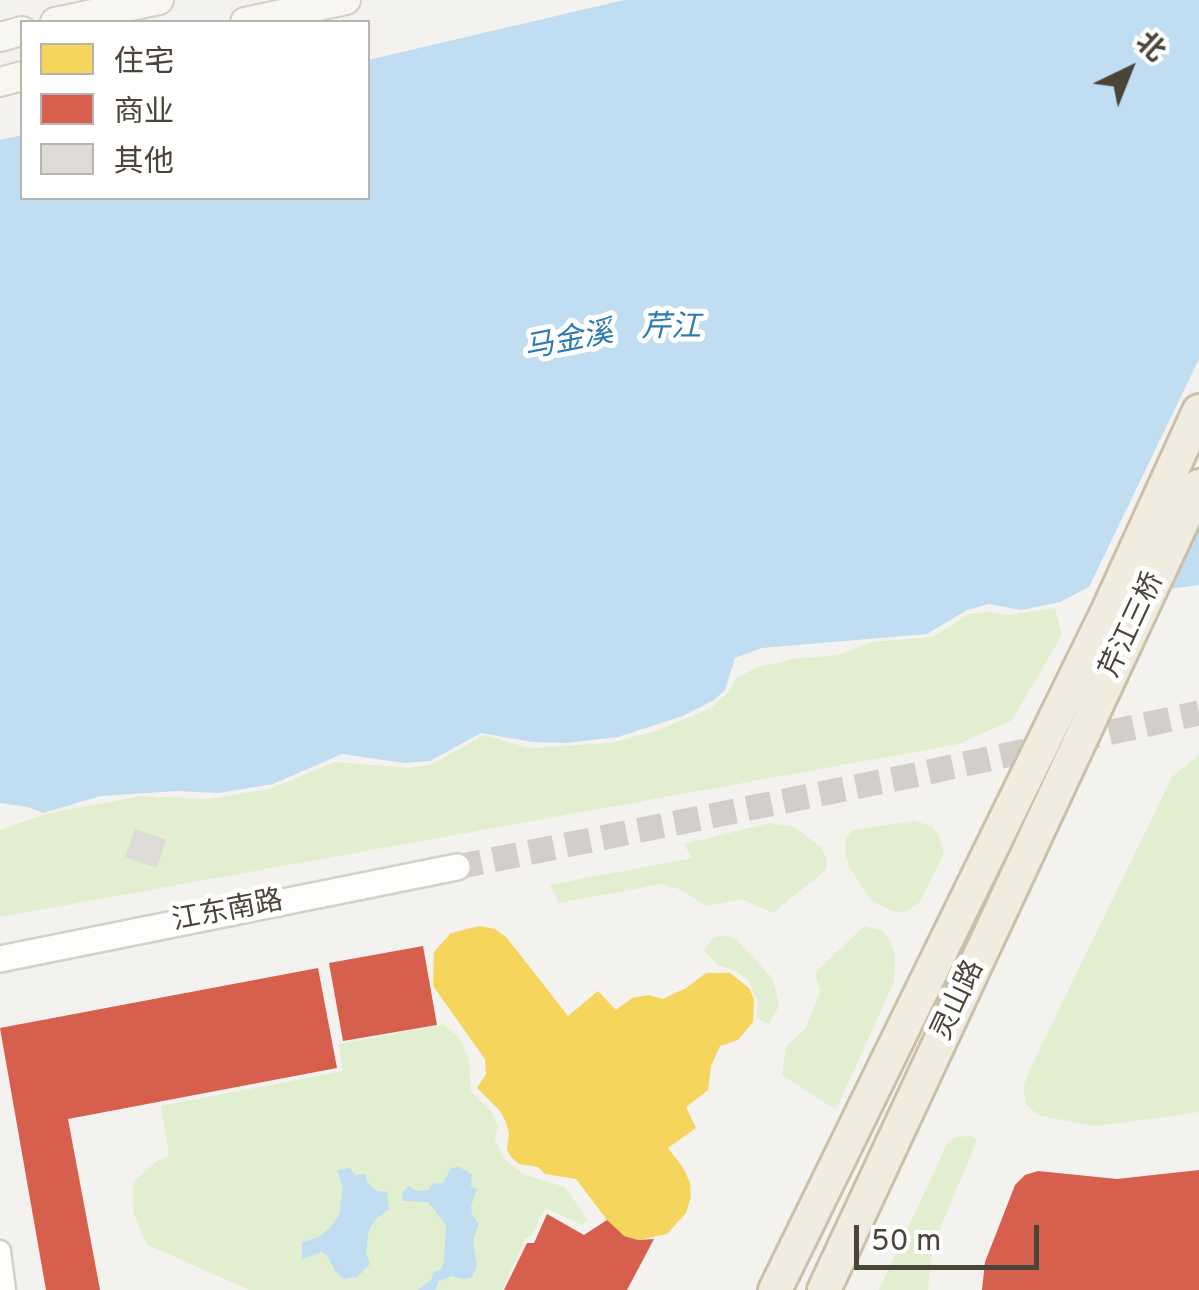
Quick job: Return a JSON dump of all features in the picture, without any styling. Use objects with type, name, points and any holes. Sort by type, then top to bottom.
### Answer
[{"type":"highway","name":"灵山路","points":[[775,1290],[1109,608],[1199,410]]},
{"type":"highway","name":"芹江三桥","points":[[1095,711],[1199,486]]},
{"type":"highway","name":"灵山路","points":[[824,1290],[1095,711]]},
{"type":"main road","points":[[64,20],[159,0]]},
{"type":"main road","points":[[254,20],[346,0]]},
{"type":"street","name":"江东南路","points":[[0,959],[457,867]]},
{"type":"street","points":[[0,1251],[5,1290]]},
{"type":"green space","points":[[1055,608],[1062,635],[1012,720],[959,744],[0,917],[0,830],[46,814],[141,796],[208,799],[270,789],[334,762],[409,768],[431,765],[484,735],[529,748],[610,743],[656,731],[711,708],[738,677],[758,667],[839,655],[871,642],[932,637],[969,614],[1011,615]]},
{"type":"green space","points":[[1199,755],[1199,1112],[1097,1126],[1040,1116],[1027,1106],[1023,1087],[1029,1071],[1172,777]]},
{"type":"green space","points":[[914,821],[932,826],[944,854],[920,902],[904,912],[892,911],[865,892],[849,866],[846,837],[853,830]]},
{"type":"green space","points":[[770,823],[794,827],[822,848],[827,860],[826,870],[773,913],[742,899],[707,906],[679,889],[661,884],[559,903],[550,885],[692,858],[684,844]]},
{"type":"green space","points":[[864,926],[882,930],[889,939],[895,954],[894,982],[836,1110],[782,1075],[786,1046],[806,1028],[820,992],[815,973]]},
{"type":"green space","points":[[714,937],[737,940],[773,979],[779,1006],[769,1024],[757,1018],[758,1002],[748,980],[716,964],[704,950]]},
{"type":"green space","points":[[444,1025],[459,1037],[469,1059],[471,1092],[492,1112],[498,1126],[495,1139],[504,1159],[523,1174],[565,1187],[588,1220],[582,1225],[545,1208],[532,1235],[525,1239],[502,1290],[249,1290],[146,1244],[133,1212],[133,1182],[169,1156],[161,1106],[343,1071],[339,1044]]},
{"type":"green space","points":[[972,1136],[977,1140],[932,1248],[928,1290],[879,1290],[947,1144],[955,1137]]},
{"type":"water","name":"芹江","points":[[624,0],[1199,0],[1199,585],[1170,589],[1089,587],[1060,602],[1021,610],[989,604],[967,610],[927,634],[762,648],[735,658],[725,690],[714,700],[683,716],[618,737],[566,743],[481,733],[430,761],[405,763],[342,754],[273,784],[218,793],[177,791],[101,796],[43,813],[0,803],[0,140],[20,135],[20,200],[370,200],[370,60]]},
{"type":"water","points":[[459,1167],[472,1174],[471,1186],[477,1189],[471,1206],[479,1223],[473,1241],[477,1266],[472,1277],[452,1276],[439,1281],[435,1290],[418,1290],[444,1262],[446,1225],[428,1202],[403,1201],[402,1193],[409,1186],[416,1191],[429,1190],[432,1184],[443,1183],[451,1168]]},
{"type":"water","points":[[350,1168],[355,1175],[366,1174],[367,1182],[377,1191],[387,1192],[389,1209],[369,1229],[366,1252],[370,1264],[357,1277],[344,1279],[321,1252],[302,1260],[302,1242],[317,1238],[339,1215],[343,1187],[337,1170]]},
{"type":"pier","points":[[1199,359],[1199,530],[1170,589],[1089,587]]},
{"type":"building: 住宅","points":[[480,926],[495,929],[507,938],[568,1016],[598,991],[616,1010],[632,998],[648,995],[663,999],[706,973],[730,973],[749,988],[754,999],[753,1022],[738,1040],[720,1046],[711,1066],[708,1090],[686,1107],[696,1128],[668,1148],[684,1169],[691,1197],[686,1213],[667,1234],[638,1240],[624,1236],[613,1228],[576,1179],[545,1174],[538,1167],[519,1164],[511,1157],[506,1122],[477,1088],[486,1074],[485,1059],[433,986],[434,952],[451,933]]},
{"type":"building: 商业","points":[[423,946],[437,1025],[343,1041],[329,963]]},
{"type":"building: 商业","points":[[318,968],[337,1068],[68,1119],[100,1290],[46,1290],[0,1028]]},
{"type":"building: 商业","points":[[1199,1170],[1199,1290],[982,1290],[985,1262],[1015,1185],[1025,1175],[1038,1171],[1117,1179]]},
{"type":"building: 商业","points":[[547,1214],[584,1235],[607,1220],[624,1236],[654,1239],[627,1290],[504,1290],[527,1243],[534,1243]]},
{"type":"building: 其他","points":[[135,829],[166,840],[157,868],[125,857]]},
{"type":"tunnel","points":[[457,867],[1199,713]]},
{"type":"water label","name":"马金溪","points":[[569,343]]}]
